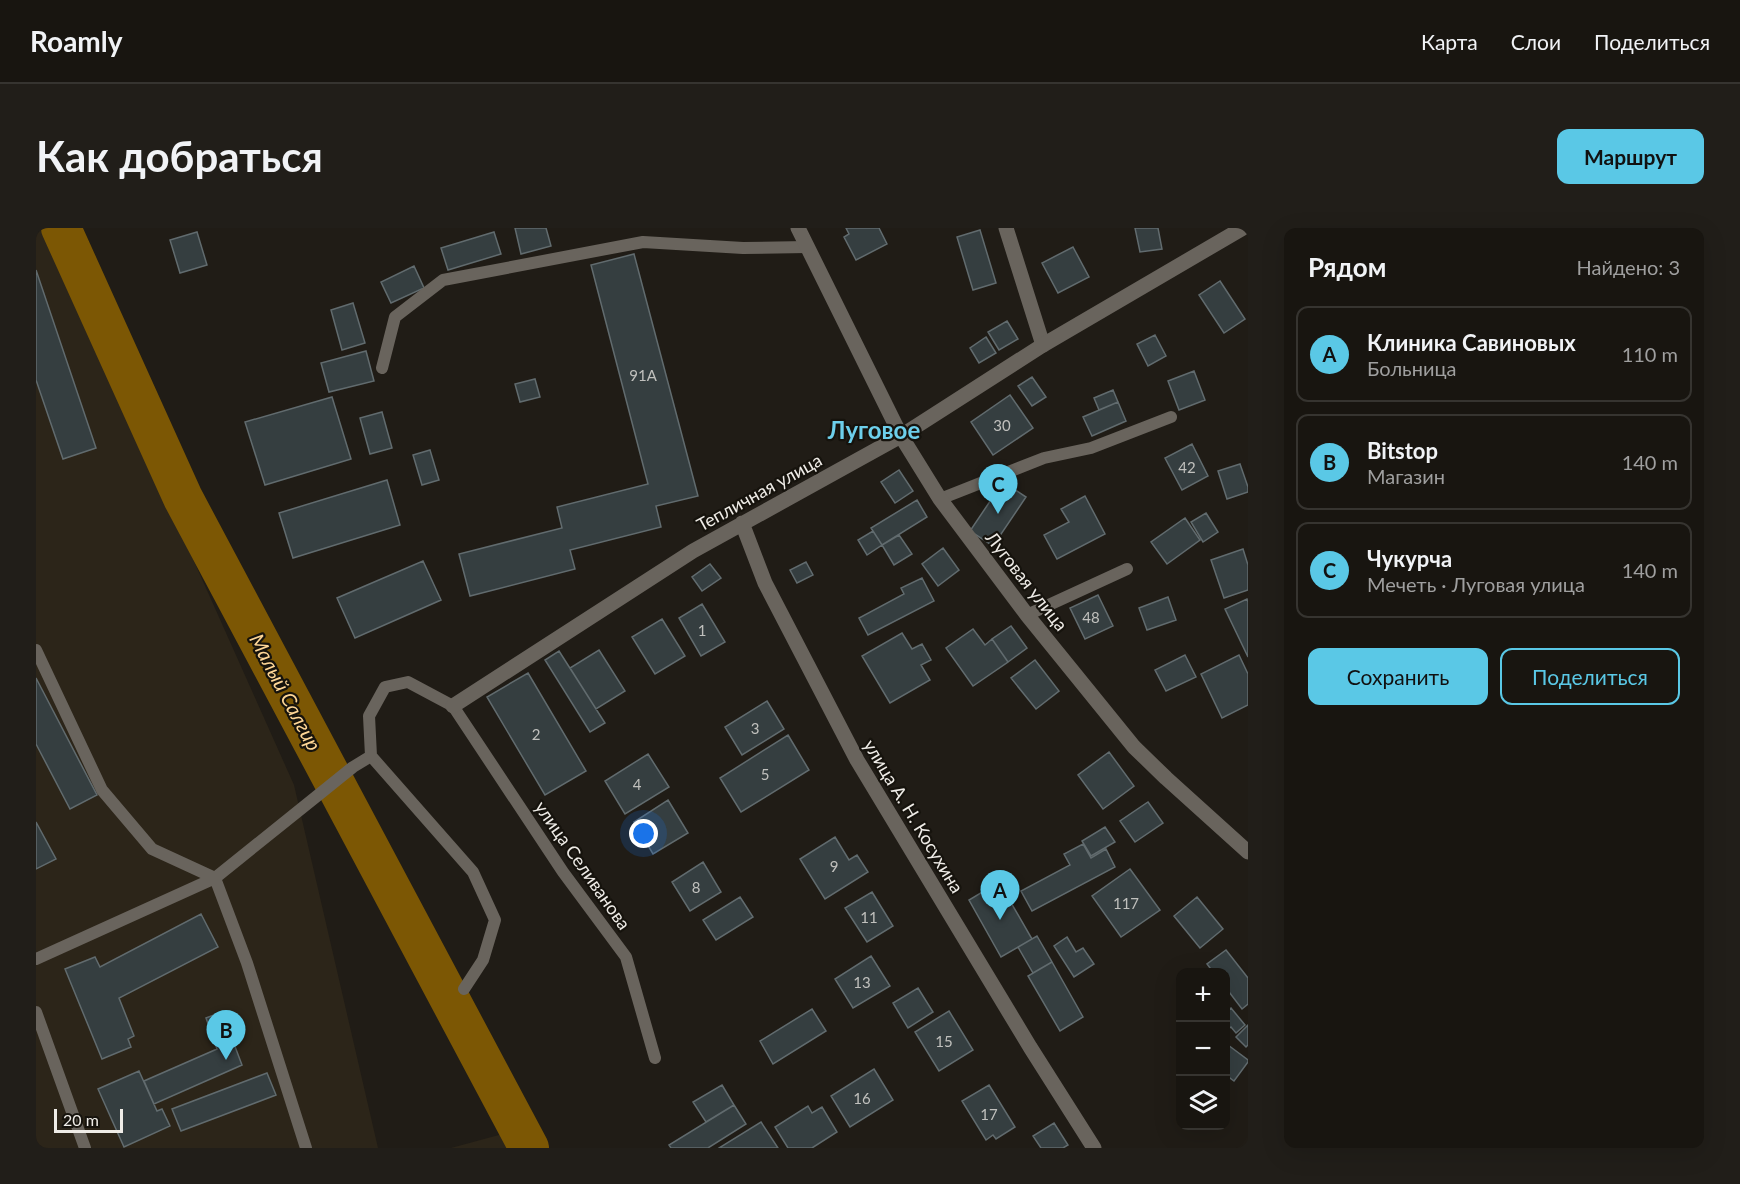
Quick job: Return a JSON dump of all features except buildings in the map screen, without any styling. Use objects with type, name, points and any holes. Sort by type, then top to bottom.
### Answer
[{"type":"street","name":"Луговая улица","points":[[798,228],[901,436],[940,500],[1027,615],[1134,747],[1248,852]]},
{"type":"street","points":[[1006,228],[1043,345]]},
{"type":"street","name":"Тепличная улица","points":[[453,706],[693,551],[901,436],[1043,345],[1243,228]]},
{"type":"street","name":"улица А. Н. Косухина","points":[[742,523],[765,583],[857,760],[1030,1047],[1094,1148]]},
{"type":"lane","points":[[382,368],[395,316],[444,280],[643,242],[743,248],[807,247]]},
{"type":"lane","points":[[940,500],[1044,458],[1091,448],[1171,417]]},
{"type":"lane","points":[[1027,615],[1126,569]]},
{"type":"lane","points":[[36,650],[102,790],[152,849],[215,878],[247,963],[306,1148]]},
{"type":"lane","points":[[453,706],[408,682],[385,687],[369,716],[371,756],[473,872],[495,920],[483,960],[464,989]]},
{"type":"lane","name":"улица Селиванова","points":[[453,706],[563,872],[626,957],[655,1058]]},
{"type":"lane","points":[[36,959],[215,878],[353,767],[371,756]]},
{"type":"lane","points":[[36,1012],[85,1148]]},
{"type":"shaded area","points":[[36,228],[45,228],[294,785],[378,1148],[36,1148]]},
{"type":"shaded area","points":[[510,1132],[515,1148],[451,1148]]},
{"type":"waterway","name":"Малый Салгир","points":[[61,228],[183,498],[529,1148]]},
{"type":"place","name":"Чукурча","points":[[998,514]]},
{"type":"place","name":"Клиника Савиновых","points":[[1000,920]]},
{"type":"place","name":"Bitstop","points":[[226,1060]]},
{"type":"district","name":"Луговое","points":[[874,429]]}]
